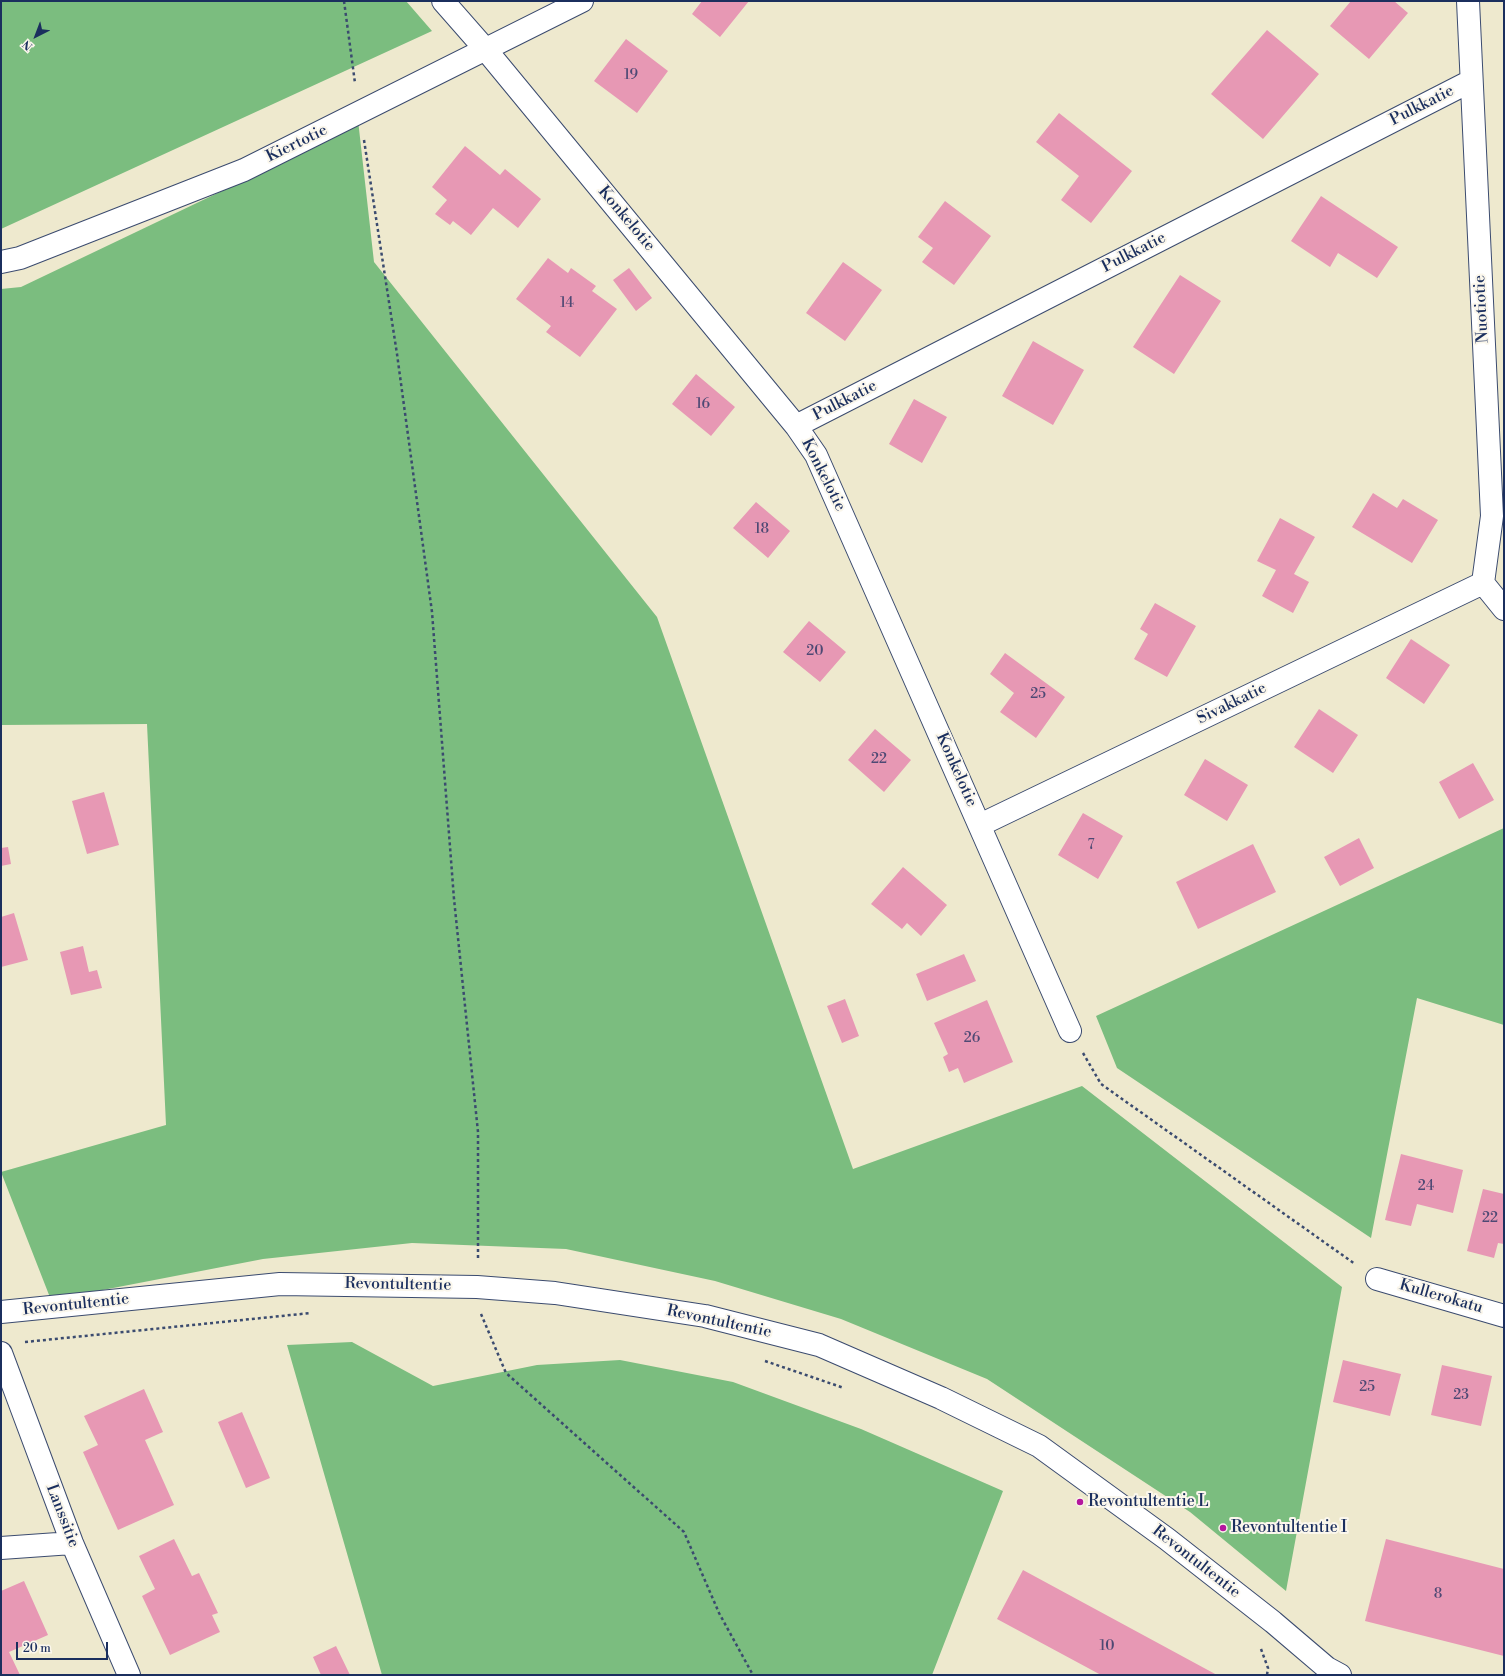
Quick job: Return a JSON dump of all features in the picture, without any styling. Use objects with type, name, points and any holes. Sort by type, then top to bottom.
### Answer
[{"type":"street","name":"Konkelotie","points":[[443,1],[486,50],[796,426],[816,455],[1070,1031]]},
{"type":"street","name":"Kiertotie","points":[[1,262],[20,258],[244,170],[582,1]]},
{"type":"street","name":"Nuotiotie","points":[[1468,1],[1492,516],[1483,583]]},
{"type":"street","name":"Pulkkatie","points":[[796,426],[1471,81]]},
{"type":"street","points":[[1483,583],[1504,609]]},
{"type":"street","name":"Sivakkatie","points":[[980,826],[1483,583]]},
{"type":"street","name":"Kullerokatu","points":[[1377,1279],[1504,1316]]},
{"type":"street","name":"Revontultentie","points":[[1,1312],[280,1284],[477,1287],[554,1293],[705,1316],[819,1345],[941,1398],[1039,1446],[1167,1539],[1273,1622],[1331,1673]]},
{"type":"street","name":"Lanssitie","points":[[1,1354],[72,1543],[130,1675]]},
{"type":"street","points":[[1,1548],[72,1543]]},
{"type":"path","points":[[344,1],[397,354],[432,612],[454,899],[478,1132],[477,1287],[480,1313],[506,1373],[684,1532],[719,1613],[752,1675]]},
{"type":"path","points":[[1070,1031],[1101,1084],[1377,1279]]},
{"type":"path","points":[[22,1342],[173,1329],[317,1313]]},
{"type":"path","points":[[480,1313],[487,1314]]},
{"type":"path","points":[[759,1360],[847,1389]]},
{"type":"path","points":[[1260,1646],[1268,1668],[1267,1675]]},
{"type":"green space","points":[[1,1],[406,1],[432,31],[1,229]]},
{"type":"green space","points":[[358,120],[374,262],[657,617],[853,1169],[1082,1086],[1342,1287],[1286,1591],[1190,1512],[987,1379],[841,1319],[715,1281],[566,1249],[412,1243],[263,1259],[51,1300],[1,1172],[166,1125],[147,724],[1,725],[1,289],[21,287],[247,179]]},
{"type":"green space","points":[[1504,828],[1504,1025],[1417,998],[1371,1238],[1117,1068],[1096,1016]]},
{"type":"green space","points":[[352,1342],[433,1386],[537,1365],[620,1360],[733,1382],[861,1429],[1003,1491],[932,1675],[382,1675],[287,1345]]},
{"type":"building","points":[[702,1],[749,1],[720,37],[692,14]]},
{"type":"building","points":[[1351,1],[1394,1],[1408,13],[1369,59],[1330,26]]},
{"type":"building","points":[[1267,30],[1319,74],[1263,139],[1211,94]]},
{"type":"building","points":[[626,39],[668,71],[637,113],[594,81]]},
{"type":"building","points":[[1059,113],[1132,171],[1091,223],[1061,200],[1079,176],[1036,142]]},
{"type":"building","points":[[465,146],[500,175],[505,169],[541,199],[518,228],[493,208],[471,235],[453,221],[450,225],[435,214],[447,200],[432,187]]},
{"type":"building","points":[[1321,196],[1398,247],[1377,278],[1338,253],[1330,267],[1291,241]]},
{"type":"building","points":[[945,201],[991,236],[954,285],[922,262],[933,248],[918,237]]},
{"type":"building","points":[[548,258],[568,273],[571,268],[596,286],[592,291],[617,309],[580,357],[546,332],[551,326],[516,299]]},
{"type":"building","points":[[843,262],[882,290],[845,341],[806,313]]},
{"type":"building","points":[[629,268],[652,298],[636,311],[613,280]]},
{"type":"building","points":[[1180,275],[1221,301],[1174,374],[1133,347]]},
{"type":"building","points":[[1033,341],[1084,370],[1053,425],[1002,396]]},
{"type":"building","points":[[696,374],[735,407],[711,436],[672,404]]},
{"type":"building","points":[[914,399],[947,417],[922,463],[889,444]]},
{"type":"building","points":[[1373,493],[1397,508],[1403,499],[1438,520],[1412,563],[1352,527]]},
{"type":"building","points":[[756,502],[790,531],[768,558],[733,528]]},
{"type":"building","points":[[1280,518],[1315,537],[1294,574],[1309,582],[1293,613],[1262,596],[1276,570],[1257,561]]},
{"type":"building","points":[[1155,603],[1196,626],[1167,677],[1134,659],[1148,634],[1140,629]]},
{"type":"building","points":[[809,621],[846,652],[820,682],[783,652]]},
{"type":"building","points":[[1411,639],[1450,665],[1424,704],[1386,678]]},
{"type":"building","points":[[1005,653],[1065,697],[1036,738],[1000,712],[1014,693],[990,674]]},
{"type":"building","points":[[1319,709],[1358,735],[1333,773],[1294,747]]},
{"type":"building","points":[[875,729],[911,760],[884,792],[848,760]]},
{"type":"building","points":[[1205,759],[1248,785],[1227,821],[1184,795]]},
{"type":"building","points":[[1473,763],[1494,800],[1459,819],[1439,782]]},
{"type":"building","points":[[104,792],[119,845],[87,854],[72,801]]},
{"type":"building","points":[[1083,813],[1123,836],[1098,879],[1058,855]]},
{"type":"building","points":[[1359,838],[1374,868],[1340,886],[1324,857]]},
{"type":"building","points":[[1253,844],[1276,892],[1198,929],[1176,882]]},
{"type":"building","points":[[8,847],[11,864],[1,866],[1,848]]},
{"type":"building","points":[[903,867],[947,905],[921,936],[907,923],[902,929],[871,904]]},
{"type":"building","points":[[14,913],[28,960],[1,967],[1,917]]},
{"type":"building","points":[[83,946],[89,972],[97,970],[102,988],[71,995],[60,952]]},
{"type":"building","points":[[964,954],[976,981],[927,1001],[916,974]]},
{"type":"building","points":[[845,999],[859,1036],[842,1043],[827,1006]]},
{"type":"building","points":[[987,1000],[1013,1062],[964,1083],[958,1068],[949,1072],[943,1057],[948,1054],[934,1023]]},
{"type":"building","points":[[1401,1154],[1463,1170],[1453,1213],[1417,1204],[1411,1226],[1385,1220]]},
{"type":"building","points":[[1483,1189],[1504,1194],[1504,1244],[1498,1243],[1494,1258],[1467,1251]]},
{"type":"building","points":[[1343,1360],[1401,1374],[1390,1416],[1333,1402]]},
{"type":"building","points":[[1442,1365],[1492,1376],[1481,1426],[1431,1415]]},
{"type":"building","points":[[144,1389],[163,1432],[145,1440],[174,1505],[118,1530],[83,1452],[98,1445],[84,1416]]},
{"type":"building","points":[[242,1412],[270,1478],[246,1488],[218,1422]]},
{"type":"building","points":[[174,1539],[192,1576],[199,1573],[218,1613],[212,1615],[220,1632],[170,1655],[142,1596],[155,1589],[139,1556]]},
{"type":"building","points":[[1386,1539],[1504,1569],[1504,1656],[1365,1621]]},
{"type":"building","points":[[1023,1570],[1217,1675],[1101,1675],[997,1619]]},
{"type":"building","points":[[24,1581],[48,1635],[9,1652],[20,1675],[1,1675],[1,1591]]},
{"type":"building","points":[[336,1646],[350,1675],[321,1675],[313,1657]]},
{"type":"place","name":"Revontultentie L","points":[[1080,1502]]},
{"type":"place","name":"Revontultentie I","points":[[1223,1528]]}]
